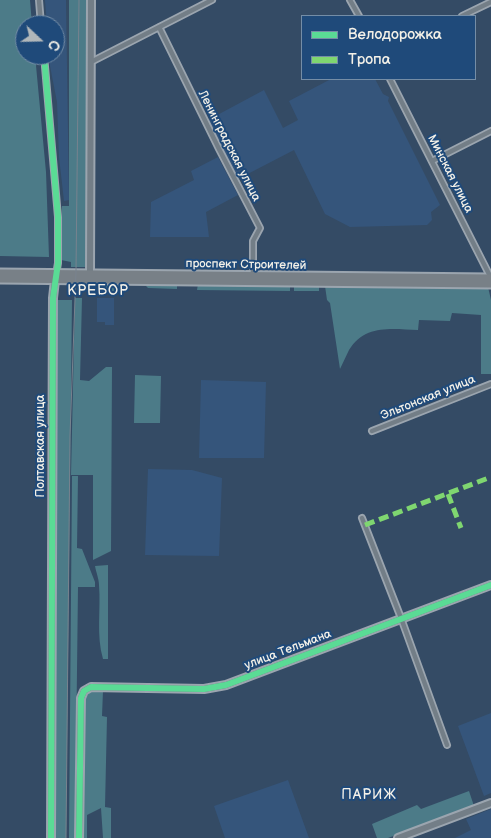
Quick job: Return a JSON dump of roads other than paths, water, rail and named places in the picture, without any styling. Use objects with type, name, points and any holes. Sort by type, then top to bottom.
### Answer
[{"type":"main road","name":"проспект Строителей","points":[[0,274],[55,277]]},
{"type":"main road","name":"проспект Строителей","points":[[0,279],[253,276],[491,278]]},
{"type":"main road","name":"проспект Строителей","points":[[90,277],[491,284]]},
{"type":"street","points":[[39,0],[40,15]]},
{"type":"street","points":[[90,277],[91,0]]},
{"type":"street","points":[[91,62],[212,0]]},
{"type":"street","points":[[350,0],[358,15]]},
{"type":"street","points":[[464,15],[491,2]]},
{"type":"street","name":"Ленинградская улица","points":[[159,27],[260,228],[253,241],[253,276]]},
{"type":"street","name":"Полтавская улица","points":[[45,65],[58,217],[58,263],[53,298],[51,838]]},
{"type":"street","name":"Минская улица","points":[[391,80],[491,278]]},
{"type":"street","points":[[432,161],[491,131]]},
{"type":"street","name":"Эльтонская улица","points":[[372,431],[491,384]]},
{"type":"street","points":[[362,518],[402,618],[447,745]]},
{"type":"street","name":"улица Тельмана","points":[[79,838],[81,698],[84,691],[91,687],[204,689],[226,685],[491,585]]},
{"type":"street","points":[[398,838],[491,803]]},
{"type":"railway","points":[[66,838],[70,436],[76,271],[79,0]]},
{"type":"district","name":"КРЕБОР","points":[[98,291]]},
{"type":"district","name":"ПАРИЖ","points":[[369,795]]}]
